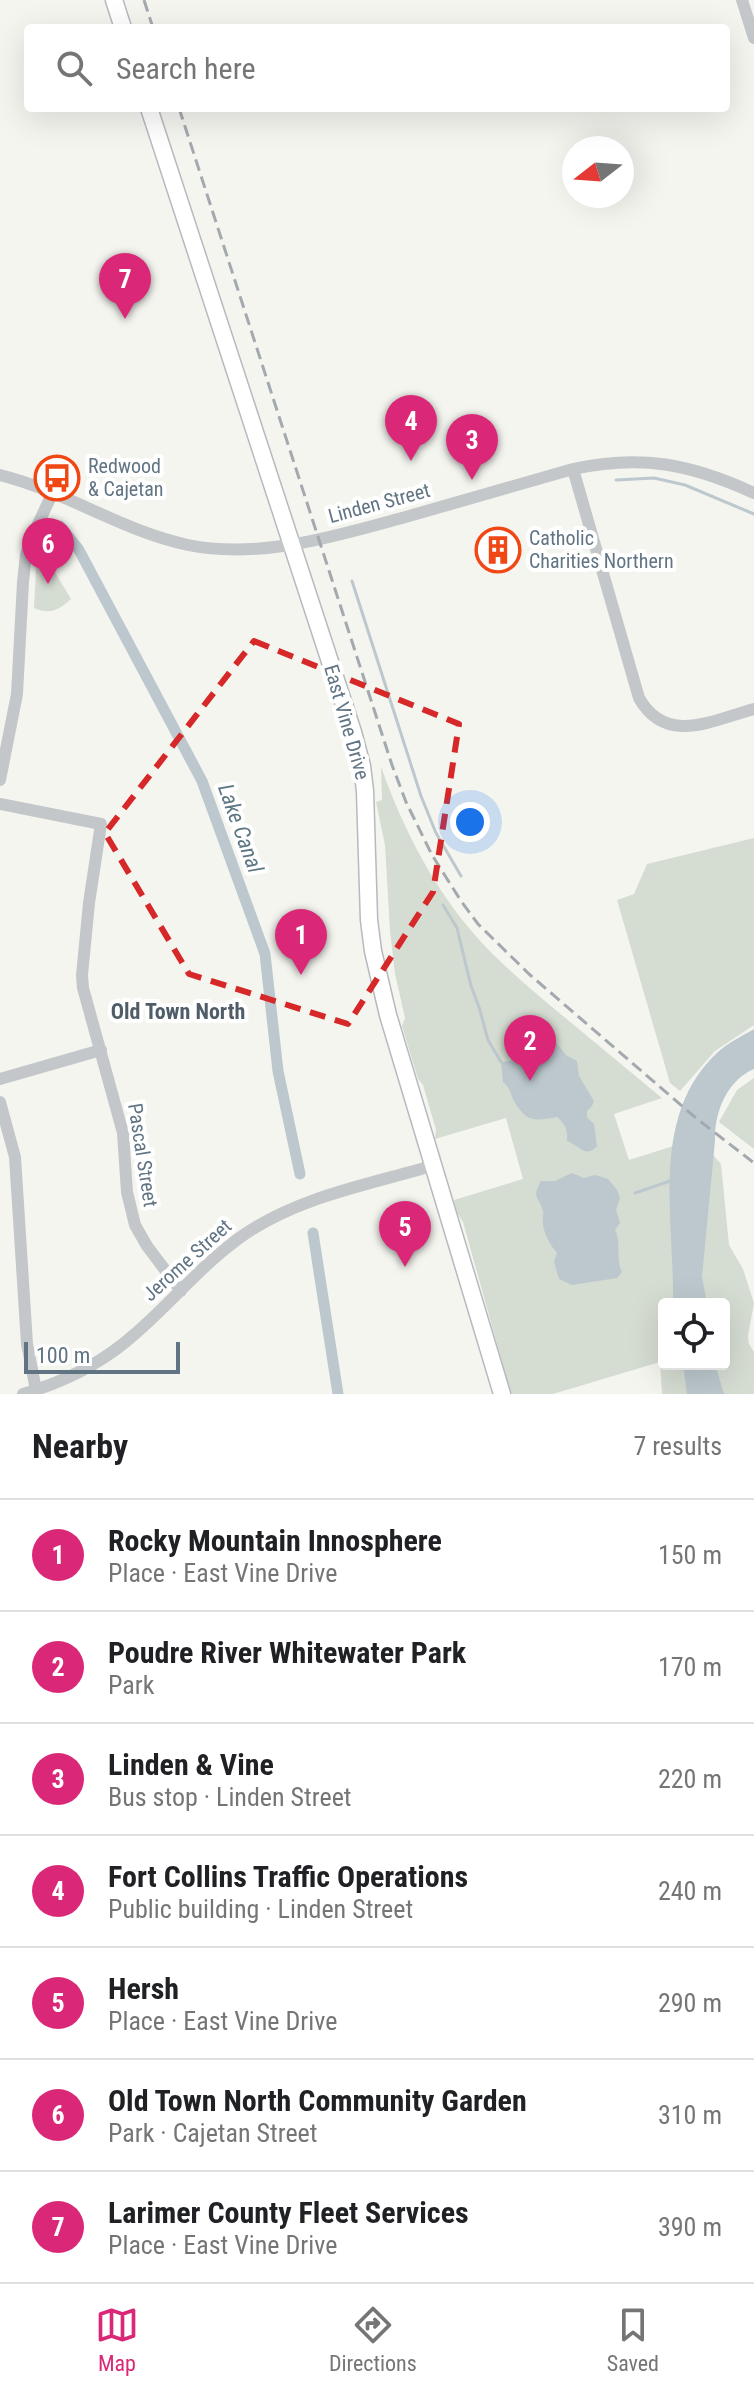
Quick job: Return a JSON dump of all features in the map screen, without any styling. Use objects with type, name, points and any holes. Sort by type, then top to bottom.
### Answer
[{"type":"main road","points":[[114,0],[122,24]]},
{"type":"main road","name":"East Vine Drive","points":[[150,112],[353,732],[362,766],[367,816],[369,920],[373,951],[388,1015],[502,1394]]},
{"type":"street","points":[[742,0],[754,37]]},
{"type":"street","name":"Linden Street","points":[[0,475],[32,483],[123,524],[189,545],[237,549],[320,540],[573,469],[625,461],[667,463],[719,477],[754,493]]},
{"type":"street","points":[[573,469],[644,709],[652,717],[679,727],[754,709]]},
{"type":"street","points":[[0,780],[15,702],[26,555],[53,492]]},
{"type":"street","points":[[0,699],[15,702]]},
{"type":"street","name":"Pascal Street","points":[[0,804],[101,824],[82,975],[83,988],[123,1133],[127,1192],[135,1225],[181,1291]]},
{"type":"street","points":[[0,1079],[101,1050]]},
{"type":"street","points":[[0,1102],[15,1157],[30,1392]]},
{"type":"street","name":"Jerome Street","points":[[30,1392],[67,1379],[119,1348],[224,1250],[267,1221],[293,1208],[435,1165]]},
{"type":"highlighted area","points":[[254,641],[459,724],[433,892],[348,1024],[189,974],[105,833]]},
{"type":"shaded area","points":[[41,549],[71,599],[50,611],[34,608],[36,569]]},
{"type":"shaded area","points":[[381,767],[418,851],[441,891],[469,928],[514,974],[662,1098],[614,1114],[629,1160],[689,1141],[706,1147],[721,1164],[729,1245],[743,1269],[754,1303],[748,1336],[754,1352],[754,1394],[662,1394],[660,1370],[730,1370],[730,1298],[658,1298],[658,1363],[553,1394],[511,1394],[463,1222],[454,1200],[523,1179],[506,1118],[435,1139],[436,1130],[423,1085],[418,1079],[402,1026],[405,1018],[390,931],[385,845],[376,802],[382,800]]},
{"type":"shaded area","points":[[754,838],[754,1025],[715,1051],[680,1091],[670,1083],[617,900],[634,894],[647,864]]},
{"type":"shaded area","points":[[754,1029],[754,1069],[730,1089],[717,1119],[702,1277],[706,1298],[673,1298],[670,1171],[674,1138],[682,1107],[696,1078],[718,1052]]},
{"type":"shaded area","points":[[535,1035],[554,1040],[566,1055],[577,1061],[579,1076],[594,1101],[587,1111],[587,1117],[594,1124],[597,1146],[593,1150],[585,1151],[567,1141],[565,1128],[557,1117],[537,1119],[527,1116],[503,1082],[501,1062],[515,1060],[521,1039]]},
{"type":"shaded area","points":[[754,1078],[754,1149],[719,1122],[737,1090]]},
{"type":"shaded area","points":[[572,1173],[584,1178],[595,1175],[608,1179],[617,1190],[620,1198],[616,1210],[620,1223],[615,1230],[622,1272],[617,1278],[572,1285],[559,1279],[554,1262],[557,1253],[545,1232],[537,1191],[541,1181],[555,1181]]},
{"type":"shaded area","points":[[684,1370],[717,1370],[724,1394],[687,1394]]},
{"type":"waterway","points":[[616,480],[654,478],[685,485],[754,514]]},
{"type":"waterway","name":"Lake Canal","points":[[60,526],[79,550],[202,781],[265,954],[278,1071],[300,1174]]},
{"type":"waterway","points":[[352,581],[421,796],[436,833],[461,876]]},
{"type":"waterway","points":[[443,905],[457,928],[488,1040],[501,1062]]},
{"type":"waterway","points":[[635,1193],[673,1180]]},
{"type":"waterway","name":"Lake Canal","points":[[313,1233],[338,1394]]},
{"type":"railway","points":[[144,0],[152,24]]},
{"type":"railway","points":[[180,112],[392,765],[432,855],[478,924],[529,974],[696,1118],[754,1163]]},
{"type":"place","name":"Larimer County Fleet Services","points":[[125,319]]},
{"type":"place","name":"Fort Collins Traffic Operations","points":[[411,461]]},
{"type":"place","name":"Redwood & Cajetan","points":[[57,478]]},
{"type":"place","name":"Linden & Vine","points":[[472,480]]},
{"type":"place","name":"Catholic Charities Northern","points":[[498,550]]},
{"type":"place","name":"Old Town North Community Garden","points":[[48,584]]},
{"type":"place","name":"Rocky Mountain Innosphere","points":[[301,975]]},
{"type":"place","name":"Poudre River Whitewater Park","points":[[530,1081]]},
{"type":"place","name":"Hersh","points":[[405,1267]]},
{"type":"district","name":"Old Town North","points":[[178,1011]]}]
